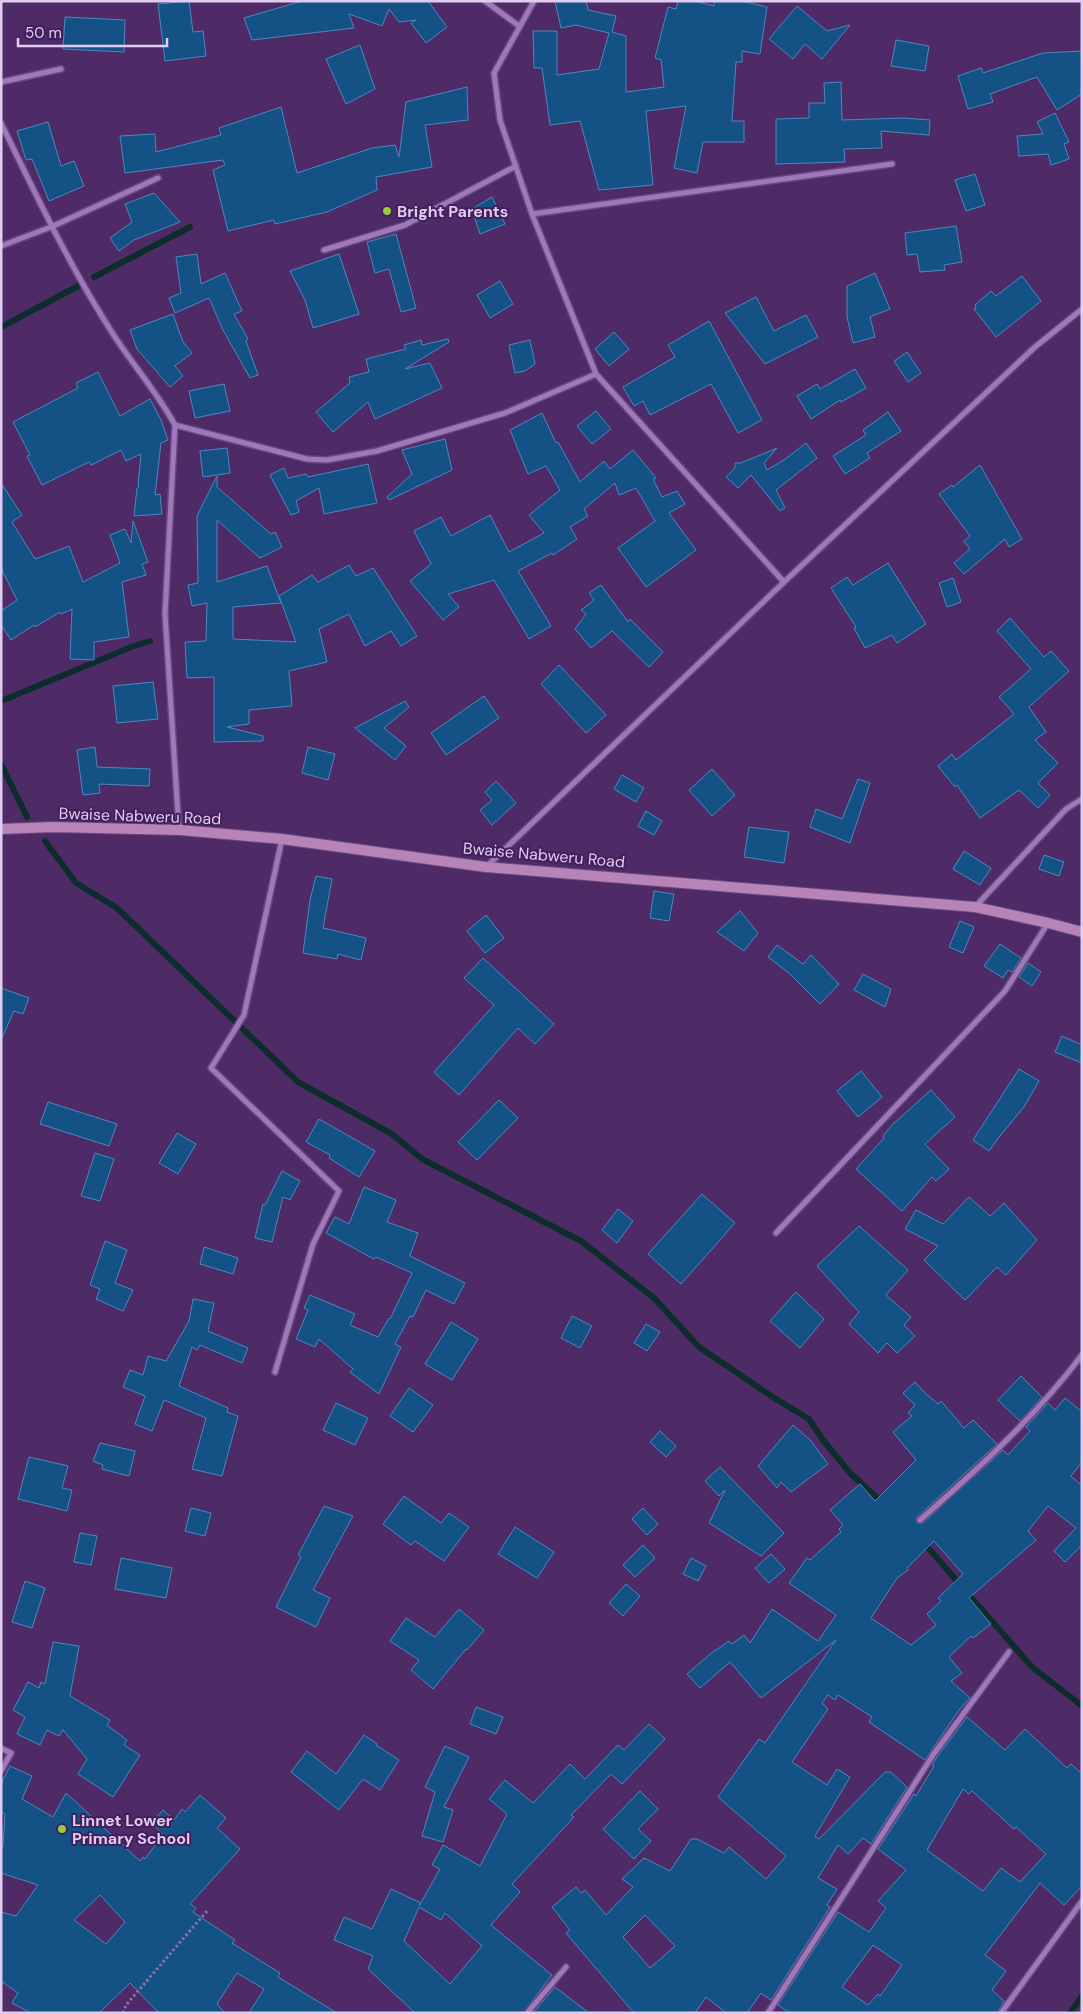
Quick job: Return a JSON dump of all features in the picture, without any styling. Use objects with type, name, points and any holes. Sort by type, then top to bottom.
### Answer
[{"type":"main road","name":"Bwaise Nabweru Road","points":[[1,829],[53,827],[180,830],[282,839],[486,867],[975,907],[1082,932]]},
{"type":"street","points":[[485,1],[519,26]]},
{"type":"street","points":[[534,1],[494,73],[500,120],[532,214],[596,374],[784,582]]},
{"type":"street","points":[[1,82],[61,69]]},
{"type":"street","points":[[1,123],[51,227],[114,334],[161,400],[174,425],[165,614],[180,830]]},
{"type":"street","points":[[532,214],[892,164]]},
{"type":"street","points":[[324,250],[405,225],[516,166]]},
{"type":"street","points":[[1,246],[51,227],[158,178]]},
{"type":"street","points":[[486,867],[784,582],[1035,347],[1082,309]]},
{"type":"street","points":[[174,425],[307,458],[327,460],[377,451],[505,414],[596,374]]},
{"type":"street","points":[[975,907],[1066,808],[1082,799]]},
{"type":"street","points":[[275,1372],[313,1244],[340,1191],[211,1068],[244,1015],[282,839]]},
{"type":"street","points":[[776,1233],[1004,990],[1048,923]]},
{"type":"street","points":[[920,1520],[965,1481],[1027,1418],[1082,1355]]},
{"type":"street","points":[[768,2013],[933,1755],[1009,1652]]},
{"type":"street","points":[[1,1748],[11,1753],[1,1771]]},
{"type":"street","points":[[1001,2013],[1082,1901]]},
{"type":"street","points":[[528,2013],[566,1967]]},
{"type":"path","points":[[123,2013],[126,2005],[207,1911]]},
{"type":"building","points":[[189,1],[193,32],[203,31],[206,56],[165,61],[158,4]]},
{"type":"building","points":[[302,1],[428,1],[447,27],[426,43],[411,23],[416,20],[399,22],[389,9],[382,26],[349,14],[354,28],[252,40],[244,18]]},
{"type":"building","points":[[555,1],[586,1],[588,10],[616,16],[612,32],[626,36],[626,92],[664,87],[661,60],[655,58],[668,7],[676,9],[678,1],[694,1],[714,6],[714,1],[741,1],[767,7],[760,54],[742,51],[742,62],[736,62],[732,121],[744,121],[744,142],[703,142],[697,173],[674,168],[686,106],[646,111],[653,185],[599,190],[580,121],[550,125],[542,68],[534,68],[533,31],[557,31],[557,75],[599,69],[609,33],[576,25],[561,28]]},
{"type":"building","points":[[797,6],[827,31],[850,25],[822,59],[805,44],[793,59],[769,39]]},
{"type":"building","points":[[65,17],[125,20],[124,52],[63,49]]},
{"type":"building","points":[[896,40],[929,46],[925,71],[891,66]]},
{"type":"building","points":[[360,45],[375,89],[346,104],[326,59]]},
{"type":"building","points":[[1082,51],[1082,94],[1057,110],[1037,77],[990,94],[993,102],[968,109],[958,76],[981,68],[983,73],[1043,53]]},
{"type":"building","points":[[841,82],[842,120],[904,118],[930,120],[929,135],[881,131],[882,148],[844,149],[845,162],[776,164],[776,119],[809,118],[809,103],[825,103],[824,83]]},
{"type":"building","points":[[467,87],[468,120],[425,125],[432,167],[376,177],[377,190],[327,212],[275,224],[274,220],[228,231],[213,170],[225,165],[223,160],[125,173],[120,136],[155,134],[156,152],[221,135],[219,128],[281,107],[297,173],[372,148],[395,145],[399,157],[406,102]]},
{"type":"building","points":[[1055,113],[1069,142],[1064,144],[1069,159],[1051,165],[1048,154],[1019,156],[1017,136],[1043,134],[1037,122]]},
{"type":"building","points":[[48,122],[61,166],[74,161],[84,186],[49,201],[32,159],[26,160],[17,131]]},
{"type":"building","points":[[975,174],[985,205],[966,211],[955,180]]},
{"type":"building","points":[[154,193],[180,222],[134,240],[119,251],[110,238],[132,222],[125,204]]},
{"type":"building","points":[[492,197],[505,224],[480,234],[472,209]]},
{"type":"building","points":[[956,226],[962,262],[944,265],[945,270],[920,272],[917,254],[907,255],[905,233]]},
{"type":"building","points":[[396,234],[416,308],[401,312],[389,269],[375,273],[367,242]]},
{"type":"building","points":[[197,254],[201,284],[225,273],[242,311],[234,314],[248,339],[246,341],[258,375],[250,378],[223,330],[209,298],[175,313],[169,298],[181,293],[176,257]]},
{"type":"building","points":[[339,254],[359,314],[313,328],[305,300],[290,271]]},
{"type":"building","points":[[875,273],[890,309],[870,317],[875,337],[853,343],[847,317],[847,286]]},
{"type":"building","points":[[1022,276],[1041,301],[996,337],[974,309],[976,308],[975,305],[991,291],[996,296]]},
{"type":"building","points":[[500,281],[513,304],[490,318],[477,295]]},
{"type":"building","points":[[756,297],[774,331],[806,315],[818,337],[765,364],[725,313]]},
{"type":"building","points":[[173,314],[183,342],[192,353],[175,366],[183,376],[170,387],[137,349],[130,330]]},
{"type":"building","points":[[709,321],[762,420],[738,433],[711,384],[650,415],[643,401],[634,406],[623,387],[675,357],[668,345]]},
{"type":"building","points":[[614,332],[629,349],[609,366],[595,349]]},
{"type":"building","points":[[448,339],[449,342],[405,369],[430,363],[442,388],[375,419],[368,402],[333,432],[316,412],[350,383],[349,377],[369,372],[366,359],[406,349],[404,345],[421,340],[422,345]]},
{"type":"building","points":[[530,340],[535,364],[525,371],[515,373],[509,345]]},
{"type":"building","points":[[907,352],[921,373],[908,382],[894,361]]},
{"type":"building","points":[[855,369],[866,388],[841,402],[840,400],[811,419],[797,396],[817,384],[820,389]]},
{"type":"building","points":[[98,372],[120,416],[150,399],[161,420],[168,440],[161,443],[155,495],[160,494],[162,514],[134,516],[137,488],[139,487],[141,454],[126,461],[121,450],[91,465],[89,462],[42,485],[27,456],[30,455],[13,422],[78,388],[76,383]]},
{"type":"building","points":[[224,384],[230,411],[195,418],[189,391]]},
{"type":"building","points":[[596,411],[611,429],[592,444],[577,426]]},
{"type":"building","points":[[888,412],[901,431],[867,453],[870,458],[845,474],[833,456],[866,435],[863,430]]},
{"type":"building","points":[[542,413],[556,443],[558,442],[580,482],[604,461],[610,469],[633,450],[656,478],[653,479],[662,497],[677,491],[685,504],[669,513],[696,550],[646,587],[618,548],[655,521],[636,488],[619,495],[615,483],[584,509],[588,516],[570,527],[577,539],[553,555],[552,553],[518,571],[551,626],[529,639],[494,580],[448,594],[459,607],[443,620],[410,581],[431,564],[414,531],[441,517],[451,536],[490,515],[509,552],[544,533],[529,515],[560,490],[546,466],[528,474],[510,430]]},
{"type":"building","points":[[445,439],[452,470],[389,500],[387,497],[412,474],[402,450]]},
{"type":"building","points":[[806,443],[817,458],[776,490],[785,508],[780,511],[751,475],[738,488],[726,477],[735,468],[735,463],[741,463],[777,448],[764,463],[767,470]]},
{"type":"building","points":[[227,448],[230,473],[203,477],[200,451]]},
{"type":"building","points":[[368,464],[377,503],[324,514],[319,488],[296,501],[299,512],[291,515],[270,475],[284,468],[288,478],[306,474],[308,477]]},
{"type":"building","points":[[980,465],[1022,539],[1009,547],[1005,539],[964,574],[954,563],[970,549],[964,541],[970,536],[939,494],[952,485],[953,487]]},
{"type":"building","points":[[217,476],[217,487],[271,534],[275,532],[282,547],[260,558],[217,520],[217,582],[267,566],[281,603],[233,607],[233,639],[296,642],[279,596],[312,575],[318,582],[349,565],[356,576],[373,568],[417,636],[401,646],[391,631],[365,646],[349,614],[319,629],[327,662],[289,671],[292,706],[249,710],[249,724],[227,727],[263,736],[263,741],[214,742],[214,677],[187,678],[185,642],[206,641],[207,603],[192,606],[188,585],[198,583],[197,516]]},
{"type":"building","points":[[1,483],[22,515],[12,522],[35,559],[69,546],[83,582],[120,563],[110,535],[125,529],[131,543],[133,521],[148,562],[142,564],[146,575],[122,582],[129,637],[94,642],[94,660],[70,659],[72,609],[61,614],[60,612],[35,627],[34,625],[11,640],[1,625],[1,611],[17,600],[1,568]]},
{"type":"building","points":[[888,563],[926,624],[897,643],[892,635],[865,648],[854,628],[856,627],[831,588],[847,577],[853,585]]},
{"type":"building","points":[[953,578],[961,602],[947,607],[939,583]]},
{"type":"building","points":[[601,585],[628,622],[630,619],[663,652],[649,667],[612,631],[591,648],[575,629],[586,614],[581,610],[594,600],[589,593]]},
{"type":"building","points":[[1010,618],[1044,657],[1051,651],[1069,671],[1029,707],[1046,732],[1035,740],[1058,763],[1038,783],[1050,795],[1038,808],[1019,790],[980,818],[957,785],[955,787],[938,766],[952,754],[956,760],[1014,714],[999,697],[1031,669],[997,631]]},
{"type":"building","points":[[559,665],[606,715],[586,733],[541,684]]},
{"type":"building","points":[[153,682],[158,719],[117,723],[113,686]]},
{"type":"building","points":[[484,696],[499,718],[446,755],[431,733]]},
{"type":"building","points":[[405,701],[409,707],[384,728],[406,746],[395,760],[355,728]]},
{"type":"building","points":[[95,747],[97,767],[150,769],[149,786],[99,784],[100,793],[83,795],[77,750]]},
{"type":"building","points":[[308,747],[335,754],[328,780],[302,773]]},
{"type":"building","points":[[712,769],[735,795],[712,816],[689,790]]},
{"type":"building","points":[[622,775],[644,788],[636,802],[614,789]]},
{"type":"building","points":[[858,779],[870,783],[850,843],[810,827],[816,809],[842,819]]},
{"type":"building","points":[[496,781],[516,803],[492,825],[480,810],[492,800],[485,792]]},
{"type":"building","points":[[646,811],[662,821],[654,835],[638,826]]},
{"type":"building","points":[[749,827],[789,832],[784,863],[744,857]]},
{"type":"building","points":[[964,851],[991,868],[980,885],[953,869]]},
{"type":"building","points":[[1044,855],[1064,862],[1059,876],[1039,869]]},
{"type":"building","points":[[316,876],[332,879],[323,928],[366,938],[361,960],[338,954],[337,959],[303,953],[310,900]]},
{"type":"building","points":[[654,891],[674,894],[669,921],[650,918]]},
{"type":"building","points":[[740,911],[758,933],[744,951],[717,932]]},
{"type":"building","points":[[486,915],[504,938],[485,953],[467,931]]},
{"type":"building","points":[[960,921],[974,927],[963,953],[949,947]]},
{"type":"building","points":[[1000,944],[1021,958],[1012,972],[1008,970],[1003,978],[984,966]]},
{"type":"building","points":[[777,945],[803,964],[811,955],[839,984],[820,1004],[789,973],[768,957]]},
{"type":"building","points":[[483,958],[554,1024],[535,1044],[518,1028],[459,1095],[434,1072],[494,1005],[464,978]]},
{"type":"building","points":[[1028,963],[1041,972],[1032,986],[1019,977]]},
{"type":"building","points":[[863,974],[891,989],[885,1007],[854,990]]},
{"type":"building","points":[[1,988],[29,998],[23,1014],[14,1011],[1,1040]]},
{"type":"building","points":[[1062,1036],[1082,1045],[1082,1063],[1055,1052]]},
{"type":"building","points":[[1019,1069],[1039,1081],[1024,1107],[989,1151],[973,1140]]},
{"type":"building","points":[[861,1071],[882,1097],[858,1117],[837,1091]]},
{"type":"building","points":[[931,1090],[955,1117],[925,1144],[949,1169],[936,1181],[932,1177],[902,1211],[856,1169],[884,1138],[883,1136],[893,1124]]},
{"type":"building","points":[[499,1100],[518,1118],[477,1160],[458,1142]]},
{"type":"building","points":[[48,1102],[117,1124],[109,1146],[40,1124]]},
{"type":"building","points":[[319,1119],[375,1151],[359,1177],[329,1158],[330,1155],[306,1142]]},
{"type":"building","points":[[177,1133],[196,1144],[178,1174],[159,1163]]},
{"type":"building","points":[[95,1153],[114,1159],[100,1201],[81,1196]]},
{"type":"building","points":[[282,1171],[300,1181],[290,1200],[283,1197],[272,1242],[255,1238],[263,1204],[265,1205]]},
{"type":"building","points":[[364,1187],[396,1200],[387,1222],[418,1233],[410,1256],[465,1283],[454,1304],[426,1290],[413,1317],[410,1316],[395,1344],[401,1347],[379,1394],[350,1372],[353,1369],[319,1339],[315,1347],[296,1339],[308,1310],[304,1308],[310,1295],[355,1314],[350,1325],[378,1337],[390,1319],[412,1273],[376,1257],[374,1259],[326,1233],[335,1217],[349,1224]]},
{"type":"building","points":[[702,1194],[735,1223],[681,1284],[648,1254]]},
{"type":"building","points":[[969,1197],[990,1216],[1004,1203],[1037,1240],[1006,1275],[997,1267],[965,1300],[924,1260],[938,1246],[905,1229],[916,1210],[943,1224]]},
{"type":"building","points":[[618,1209],[633,1221],[617,1243],[602,1230]]},
{"type":"building","points":[[859,1226],[908,1270],[886,1295],[911,1317],[904,1325],[915,1336],[897,1353],[887,1343],[878,1353],[849,1324],[859,1312],[817,1266]]},
{"type":"building","points":[[105,1241],[127,1250],[115,1283],[133,1290],[123,1311],[96,1299],[100,1289],[90,1285]]},
{"type":"building","points":[[204,1247],[238,1258],[233,1274],[200,1264]]},
{"type":"building","points":[[796,1292],[824,1319],[800,1348],[770,1321]]},
{"type":"building","points":[[193,1299],[214,1303],[208,1331],[248,1348],[242,1363],[200,1345],[197,1350],[192,1347],[179,1386],[228,1408],[227,1412],[238,1416],[222,1476],[192,1469],[206,1418],[164,1400],[152,1431],[135,1424],[145,1396],[123,1387],[130,1370],[143,1375],[148,1356],[166,1361],[189,1321]]},
{"type":"building","points":[[572,1316],[592,1326],[580,1348],[561,1338]]},
{"type":"building","points":[[451,1322],[478,1339],[452,1380],[425,1364]]},
{"type":"building","points":[[646,1324],[660,1332],[647,1351],[634,1343]]},
{"type":"building","points":[[1021,1376],[1042,1397],[1020,1421],[998,1400]]},
{"type":"building","points":[[915,1382],[938,1404],[941,1401],[964,1428],[973,1420],[997,1444],[917,1517],[917,1523],[923,1523],[1003,1450],[1008,1455],[1030,1431],[1026,1427],[1048,1403],[1055,1410],[1065,1398],[1082,1412],[1082,1462],[1071,1476],[1082,1486],[1082,1545],[1065,1562],[1054,1551],[1076,1528],[1048,1506],[1028,1531],[1036,1540],[969,1598],[991,1624],[973,1638],[971,1636],[949,1657],[962,1673],[951,1681],[970,1698],[959,1710],[925,1760],[869,1722],[872,1717],[838,1695],[835,1700],[828,1695],[822,1703],[828,1709],[792,1762],[827,1785],[837,1769],[850,1777],[815,1836],[819,1839],[885,1772],[891,1772],[907,1787],[871,1844],[863,1838],[848,1854],[838,1845],[818,1878],[837,1889],[827,1905],[830,1907],[771,2000],[761,1993],[747,2013],[726,2013],[706,1997],[695,2013],[634,2013],[566,1933],[570,1930],[552,1907],[576,1887],[581,1893],[585,1890],[606,1915],[633,1887],[622,1879],[644,1858],[670,1871],[691,1839],[697,1839],[724,1853],[729,1847],[766,1879],[786,1856],[718,1797],[759,1739],[765,1743],[836,1640],[761,1698],[730,1662],[700,1688],[687,1674],[715,1650],[729,1641],[732,1644],[744,1635],[750,1643],[772,1609],[818,1641],[836,1615],[789,1583],[807,1558],[810,1560],[841,1532],[839,1529],[843,1525],[830,1510],[860,1484],[875,1501],[916,1460],[893,1432],[912,1416],[908,1413],[915,1405],[903,1393]],"holes":[[[934,1541],[963,1574],[938,1598],[941,1601],[927,1614],[936,1625],[911,1645],[871,1618],[897,1578],[908,1570],[907,1568]],[[645,1915],[675,1946],[650,1968],[623,1937]]]},
{"type":"building","points":[[409,1388],[433,1405],[413,1432],[390,1416]]},
{"type":"building","points":[[336,1403],[368,1418],[355,1445],[323,1430]]},
{"type":"building","points":[[793,1425],[811,1441],[828,1464],[791,1492],[781,1482],[777,1488],[758,1466]]},
{"type":"building","points":[[660,1431],[676,1446],[666,1457],[650,1442]]},
{"type":"building","points":[[100,1443],[135,1451],[129,1476],[102,1469],[103,1465],[93,1461]]},
{"type":"building","points":[[29,1457],[68,1466],[62,1488],[72,1490],[67,1511],[18,1499]]},
{"type":"building","points":[[720,1467],[784,1533],[761,1556],[709,1523],[725,1490],[719,1496],[705,1481]]},
{"type":"building","points":[[404,1496],[441,1523],[449,1513],[469,1527],[444,1561],[415,1541],[411,1545],[383,1524]]},
{"type":"building","points":[[324,1506],[353,1516],[313,1590],[330,1598],[316,1627],[276,1607],[301,1557],[298,1555]]},
{"type":"building","points":[[191,1508],[211,1513],[205,1536],[185,1531]]},
{"type":"building","points":[[643,1508],[658,1524],[647,1535],[632,1519]]},
{"type":"building","points":[[515,1527],[554,1552],[537,1578],[498,1554]]},
{"type":"building","points":[[80,1533],[97,1536],[91,1565],[74,1562]]},
{"type":"building","points":[[643,1545],[655,1558],[635,1577],[623,1565]]},
{"type":"building","points":[[771,1554],[785,1569],[769,1583],[755,1568]]},
{"type":"building","points":[[121,1558],[172,1568],[166,1598],[115,1589]]},
{"type":"building","points":[[691,1558],[706,1566],[698,1581],[683,1574]]},
{"type":"building","points":[[25,1581],[45,1588],[32,1628],[12,1622]]},
{"type":"building","points":[[626,1584],[640,1596],[623,1616],[609,1603]]},
{"type":"building","points":[[459,1609],[484,1630],[433,1689],[411,1670],[419,1660],[390,1641],[406,1618],[435,1637]]},
{"type":"building","points":[[53,1642],[79,1646],[70,1696],[110,1720],[107,1725],[127,1740],[124,1745],[140,1755],[113,1797],[78,1774],[87,1759],[63,1730],[59,1736],[47,1730],[40,1745],[17,1734],[25,1717],[13,1710],[28,1682],[39,1688],[41,1682],[45,1684]]},
{"type":"building","points":[[476,1707],[503,1717],[496,1734],[470,1724]]},
{"type":"building","points":[[967,1717],[1005,1750],[1025,1729],[1067,1768],[1071,1764],[1082,1774],[1082,1886],[1064,1905],[1040,1883],[985,1955],[1006,1971],[992,1990],[1004,2001],[997,2013],[790,2013],[778,2005],[838,1912],[869,1932],[886,1908],[878,1901],[906,1870],[878,1849],[914,1794],[916,1796],[934,1766],[932,1765]],"holes":[[[963,1789],[969,1794],[972,1791],[1014,1829],[1016,1827],[1046,1854],[1020,1882],[1001,1868],[983,1891],[927,1850]],[[873,1945],[902,1965],[880,1996],[878,1994],[868,2005],[842,1987]]]},
{"type":"building","points":[[649,1724],[665,1739],[622,1784],[611,1774],[571,1815],[574,1817],[512,1884],[520,1892],[491,1925],[552,1975],[523,2013],[415,2013],[368,1969],[373,1956],[334,1940],[344,1917],[372,1929],[391,1889],[421,1903],[440,1869],[432,1865],[443,1845],[480,1866],[507,1814],[489,1799],[505,1780],[533,1803],[570,1764],[585,1779],[618,1745],[624,1750]],"holes":[[[419,1907],[441,1920],[445,1913],[482,1946],[450,1984],[404,1941]]]},
{"type":"building","points":[[364,1735],[399,1760],[380,1790],[363,1779],[339,1810],[291,1772],[307,1751],[336,1774]]},
{"type":"building","points":[[445,1746],[469,1757],[444,1807],[453,1810],[443,1842],[422,1836],[435,1792],[425,1787]]},
{"type":"building","points":[[10,1766],[32,1776],[22,1799],[53,1817],[66,1793],[140,1861],[143,1857],[145,1859],[163,1834],[151,1823],[163,1810],[174,1820],[182,1809],[185,1812],[200,1795],[226,1818],[217,1828],[240,1849],[190,1904],[196,1908],[193,1912],[235,1940],[232,1943],[280,1973],[278,1977],[337,2013],[249,2013],[264,1989],[237,1973],[217,2004],[225,2013],[159,2013],[130,1983],[99,2013],[31,2013],[12,2003],[18,1993],[1,1981],[1,1912],[16,1916],[38,1885],[1,1873],[1,1846],[3,1847],[5,1814],[1,1812],[1,1784]],"holes":[[[100,1895],[125,1922],[106,1944],[74,1920]]]},
{"type":"building","points":[[640,1791],[658,1809],[638,1829],[651,1841],[634,1859],[603,1829]]},
{"type":"building","points":[[555,1987],[589,2013],[533,2013]]},
{"type":"waterway","points":[[94,277],[190,227]]},
{"type":"waterway","points":[[1,327],[80,285]]},
{"type":"waterway","points":[[1,701],[131,647],[150,641]]},
{"type":"waterway","points":[[1,764],[27,817]]},
{"type":"waterway","points":[[45,841],[76,883],[117,908],[298,1082],[392,1134],[422,1159],[581,1241],[654,1298],[699,1347],[771,1396],[809,1419],[823,1440],[850,1473],[884,1504]]},
{"type":"waterway","points":[[923,1542],[1032,1667],[1082,1706]]},
{"type":"waterway","points":[[1070,2013],[1082,1996]]},
{"type":"place","name":"Bright Parents","points":[[387,211]]},
{"type":"place","name":"Linnet Lower Primary School","points":[[62,1829]]}]
